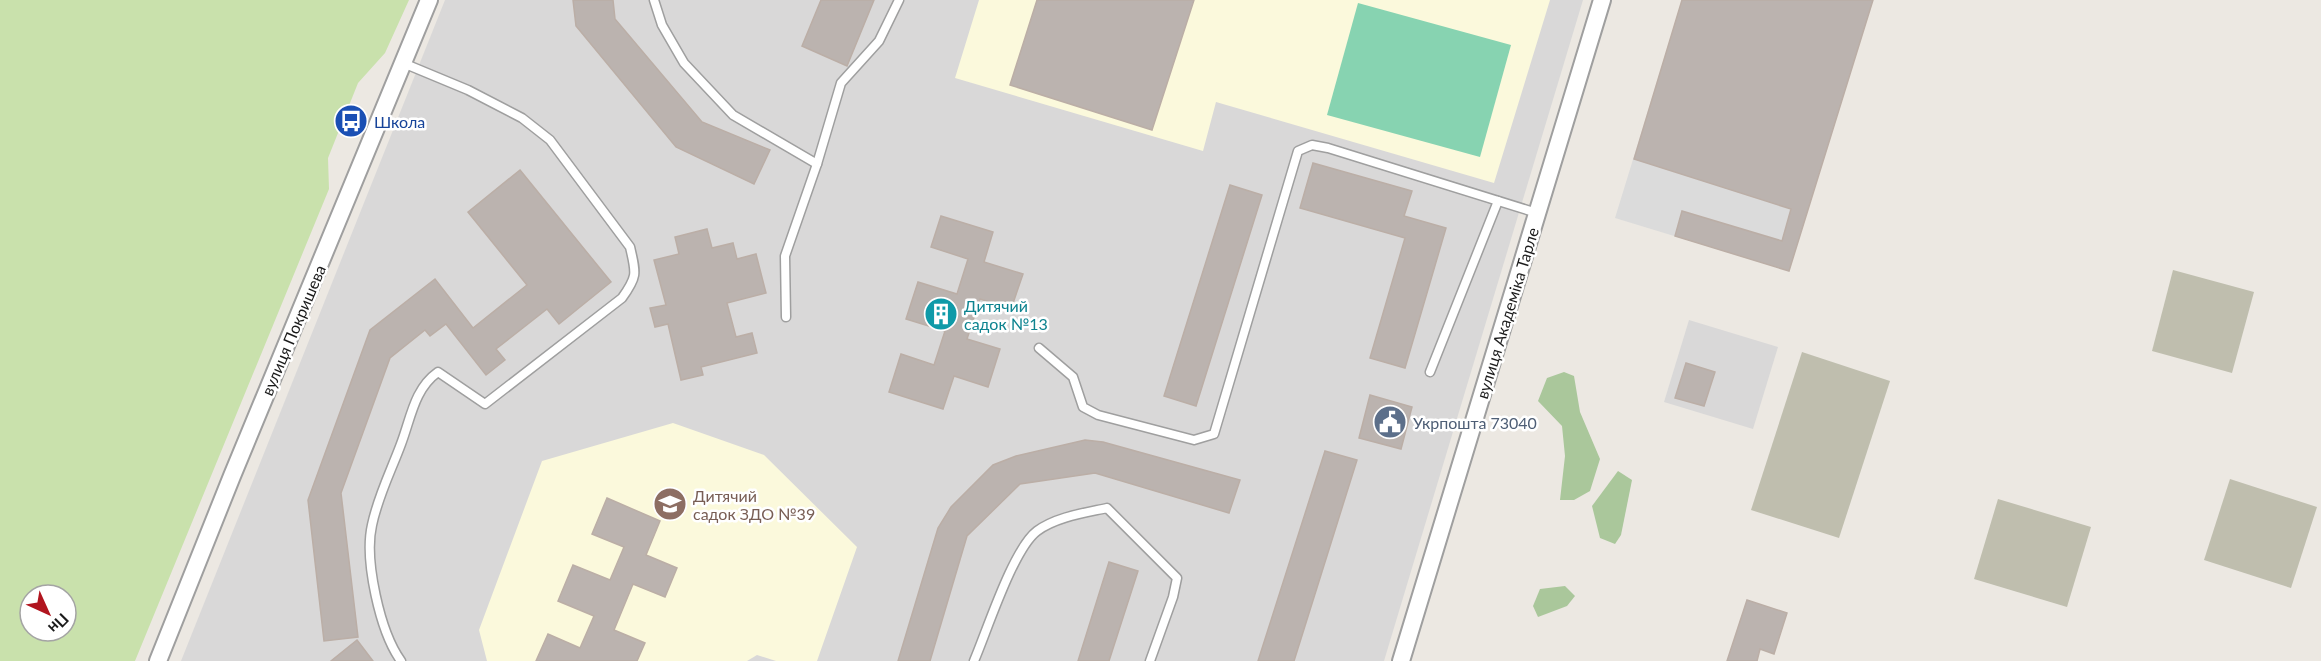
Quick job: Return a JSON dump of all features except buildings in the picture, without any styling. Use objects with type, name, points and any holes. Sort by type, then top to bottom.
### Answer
[{"type":"street","name":"вулиця Покришева","points":[[158,661],[429,0]]},
{"type":"street","name":"вулиця Академіка Тарле","points":[[1401,661],[1602,0]]},
{"type":"lane","points":[[654,0],[662,25],[684,63],[733,115],[817,164]]},
{"type":"lane","points":[[786,317],[785,256],[817,164],[841,82],[879,41],[899,0]]},
{"type":"lane","points":[[401,661],[391,647],[378,605],[371,569],[371,528],[382,489],[416,399],[429,378],[438,372],[485,404],[622,298],[634,280],[630,247],[550,140],[522,118],[468,90],[403,63]]},
{"type":"lane","points":[[1039,348],[1073,377],[1083,408],[1098,415],[1194,441],[1214,434],[1298,151],[1312,145],[1328,148],[1537,213]]},
{"type":"lane","points":[[1430,372],[1498,201]]},
{"type":"lane","points":[[974,661],[1018,553],[1036,532],[1068,517],[1107,508],[1177,578],[1173,597],[1150,661]]},
{"type":"shaded area","points":[[445,0],[1583,0],[1384,661],[181,661]]},
{"type":"shaded area","points":[[979,0],[1550,0],[1494,183],[1216,102],[1203,151],[955,78]]},
{"type":"shaded area","points":[[1682,0],[1873,0],[1789,271],[1615,218]]},
{"type":"shaded area","points":[[2173,270],[2254,292],[2232,373],[2152,351]]},
{"type":"shaded area","points":[[1689,320],[1778,347],[1753,429],[1664,402]]},
{"type":"shaded area","points":[[1802,352],[1890,381],[1839,538],[1751,510]]},
{"type":"shaded area","name":"Дитячий садок ЗДО №39","points":[[673,423],[764,455],[857,547],[817,661],[776,661],[757,655],[747,661],[487,661],[479,630],[542,461]]},
{"type":"shaded area","points":[[2230,479],[2317,507],[2291,588],[2204,560]]},
{"type":"shaded area","points":[[1998,499],[2091,527],[2067,607],[1974,579]]},
{"type":"green space","points":[[0,0],[409,0],[385,53],[358,83],[328,158],[329,189],[135,661],[0,661]]},
{"type":"green space","points":[[1358,3],[1511,45],[1480,157],[1327,115]]},
{"type":"green space","points":[[1564,372],[1574,376],[1580,412],[1600,459],[1590,491],[1574,500],[1560,500],[1565,456],[1562,426],[1538,401],[1547,378]]},
{"type":"green space","points":[[1618,471],[1632,480],[1621,535],[1615,544],[1600,538],[1592,506]]},
{"type":"green space","points":[[1565,586],[1575,596],[1567,606],[1538,617],[1533,606],[1540,589]]},
{"type":"place","name":"Школа","points":[[351,121]]},
{"type":"place","name":"Дитячий садок №13","points":[[941,314]]},
{"type":"place","name":"Укрпошта 73040","points":[[1390,422]]},
{"type":"place","name":"Дитячий садок ЗДО №39","points":[[670,504]]}]
